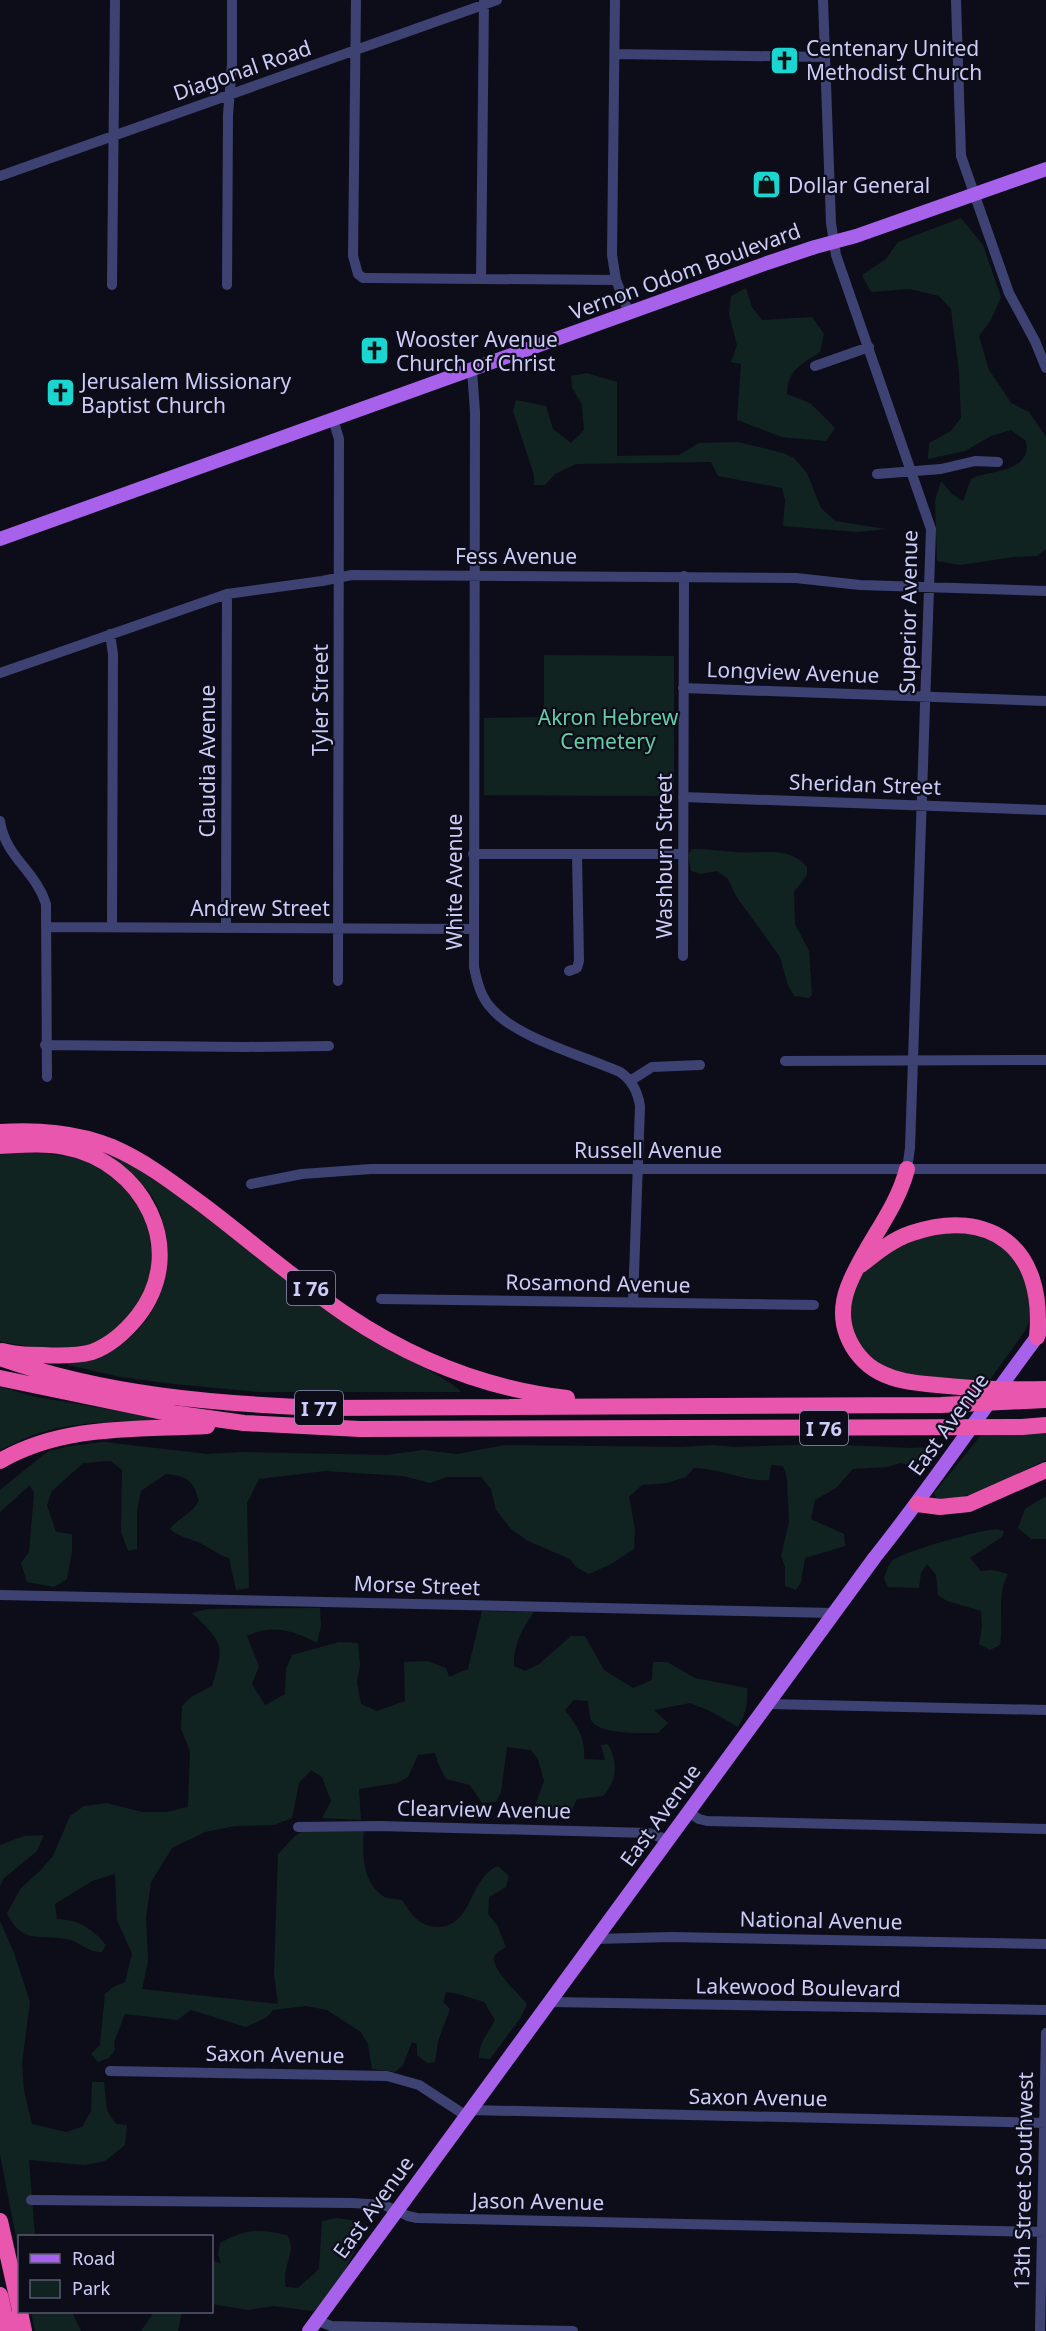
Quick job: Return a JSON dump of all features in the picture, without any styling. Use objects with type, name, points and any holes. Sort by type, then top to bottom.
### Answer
[{"type":"highway","name":"I 76","points":[[0,1132],[65,1134],[112,1147],[144,1164],[174,1184],[346,1314],[391,1342],[468,1377],[544,1395],[642,1406],[941,1405],[1046,1400]]},
{"type":"highway","points":[[0,1146],[63,1147],[91,1155],[109,1164],[138,1189],[147,1204],[154,1222],[159,1254],[156,1283],[150,1298],[132,1323],[108,1345],[91,1352],[58,1356],[0,1351]]},
{"type":"highway","points":[[907,1169],[900,1193],[856,1270],[845,1294],[843,1306],[845,1329],[855,1351],[877,1371],[903,1381],[987,1390],[1046,1389]]},
{"type":"highway","points":[[856,1270],[900,1238],[932,1228],[963,1226],[1000,1234],[1026,1252],[1040,1276],[1043,1295],[1042,1331]]},
{"type":"highway","name":"I 77","points":[[0,1358],[25,1367],[112,1389],[186,1400],[325,1408],[642,1406]]},
{"type":"highway","points":[[0,1378],[158,1411],[244,1423]]},
{"type":"highway","name":"I 76","points":[[0,1461],[33,1445],[74,1434],[244,1423],[360,1429],[602,1430],[1046,1425]]},
{"type":"highway","points":[[917,1504],[940,1507],[969,1504],[1046,1470]]},
{"type":"highway","points":[[0,2221],[18,2302]]},
{"type":"highway","points":[[0,2295],[8,2331]]},
{"type":"highway","points":[[20,2313],[24,2331]]},
{"type":"main road","name":"Vernon Odom Boulevard","points":[[0,539],[776,260],[1046,169]]},
{"type":"main road","name":"East Avenue","points":[[313,2326],[1042,1331]]},
{"type":"street","points":[[112,285],[115,0]]},
{"type":"street","points":[[227,285],[228,115],[232,0]]},
{"type":"street","points":[[356,0],[353,256],[356,271],[363,278],[616,280]]},
{"type":"street","name":"Diagonal Road","points":[[0,176],[355,51],[484,2],[497,0]]},
{"type":"street","points":[[615,0],[612,255],[616,280],[629,313]]},
{"type":"street","name":"Superior Avenue","points":[[823,0],[834,242],[839,266],[931,529],[910,1148],[907,1169]]},
{"type":"street","points":[[956,0],[962,156],[1009,293],[1035,341],[1046,368]]},
{"type":"street","points":[[481,279],[484,2]]},
{"type":"street","points":[[615,54],[824,57]]},
{"type":"street","points":[[815,366],[869,347]]},
{"type":"street","name":"White Avenue","points":[[472,370],[475,412],[473,929],[476,977],[491,1009],[516,1029],[620,1072],[630,1081]]},
{"type":"street","name":"Tyler Street","points":[[333,419],[339,439],[338,981]]},
{"type":"street","points":[[877,474],[941,469],[975,461],[998,462]]},
{"type":"street","name":"Fess Avenue","points":[[0,673],[226,594],[357,574],[796,578],[860,585],[1046,591]]},
{"type":"street","name":"Washburn Street","points":[[683,956],[684,576]]},
{"type":"street","name":"Claudia Avenue","points":[[226,594],[226,928]]},
{"type":"street","points":[[110,634],[113,654],[112,927]]},
{"type":"street","name":"Longview Avenue","points":[[683,688],[1046,701]]},
{"type":"street","name":"Sheridan Street","points":[[683,797],[1046,810]]},
{"type":"street","points":[[0,821],[8,847],[33,877],[46,904],[45,1045],[47,1077]]},
{"type":"street","points":[[569,971],[578,968],[579,961],[577,854]]},
{"type":"street","points":[[473,855],[683,854]]},
{"type":"street","name":"Andrew Street","points":[[46,927],[473,929]]},
{"type":"street","points":[[45,1045],[329,1046]]},
{"type":"street","points":[[785,1061],[1046,1060]]},
{"type":"street","points":[[633,1302],[640,1106],[637,1093],[630,1081],[652,1067],[700,1065]]},
{"type":"street","name":"Russell Avenue","points":[[251,1184],[302,1174],[370,1169],[1046,1169]]},
{"type":"street","name":"Rosamond Avenue","points":[[381,1299],[814,1305]]},
{"type":"street","name":"Morse Street","points":[[0,1595],[834,1613]]},
{"type":"street","points":[[768,1704],[1046,1710]]},
{"type":"street","points":[[688,1812],[707,1821],[1046,1829]]},
{"type":"street","name":"Clearview Avenue","points":[[298,1827],[379,1826],[650,1833],[668,1840]]},
{"type":"street","name":"National Avenue","points":[[595,1939],[671,1937],[1046,1944]]},
{"type":"street","name":"Lakewood Boulevard","points":[[550,2002],[1046,2010]]},
{"type":"street","name":"13th Street Southwest","points":[[1040,2331],[1044,2232],[1046,2032]]},
{"type":"street","name":"Saxon Avenue","points":[[111,2071],[387,2076],[419,2085],[468,2112],[1045,2123]]},
{"type":"street","name":"Jason Avenue","points":[[31,2200],[351,2203],[384,2205],[417,2218],[1044,2232]]},
{"type":"street","points":[[313,2326],[573,2331]]},
{"type":"green space","points":[[961,218],[983,245],[1001,297],[991,320],[979,336],[989,370],[1011,403],[1029,412],[1046,437],[1046,549],[1037,556],[960,565],[937,561],[935,501],[941,481],[952,494],[963,501],[971,479],[1008,469],[1023,459],[1026,452],[1026,441],[1011,430],[991,436],[965,451],[928,459],[929,443],[951,431],[961,418],[959,372],[951,309],[939,296],[910,289],[871,292],[862,275],[886,259],[898,242]]},
{"type":"green space","points":[[746,288],[752,307],[762,320],[812,317],[824,334],[820,352],[793,373],[787,394],[810,403],[835,428],[826,441],[782,437],[737,420],[741,364],[731,362],[737,345],[729,314],[731,296]]},
{"type":"green space","points":[[587,373],[617,382],[617,456],[679,455],[699,443],[738,442],[783,453],[794,458],[807,473],[821,508],[835,521],[886,529],[858,532],[783,526],[785,500],[782,488],[718,476],[711,462],[576,464],[555,474],[545,485],[534,485],[534,475],[513,411],[516,400],[546,406],[553,429],[571,443],[584,430],[582,405],[572,387],[571,376]]},
{"type":"green space","name":"Akron Hebrew Cemetery","points":[[544,655],[674,656],[674,796],[484,795],[484,718],[544,717]]},
{"type":"green space","points":[[692,849],[783,853],[791,855],[807,867],[807,875],[794,892],[795,924],[809,951],[812,995],[809,998],[794,996],[788,985],[780,957],[736,896],[728,879],[717,871],[701,874],[691,871],[688,855]]},
{"type":"green space","points":[[19,1152],[67,1156],[95,1164],[111,1173],[124,1185],[135,1200],[143,1217],[149,1234],[151,1252],[146,1288],[128,1317],[103,1340],[80,1347],[67,1348],[24,1346],[0,1341],[0,1155]]},
{"type":"green space","points":[[106,1152],[131,1163],[179,1196],[355,1330],[430,1371],[461,1392],[260,1392],[120,1377],[68,1365],[105,1354],[128,1340],[143,1325],[154,1307],[167,1268],[164,1226],[153,1197],[141,1183]]},
{"type":"green space","points":[[949,1230],[1005,1241],[1037,1304],[1025,1331],[986,1385],[905,1376],[872,1361],[855,1342],[848,1301],[863,1272],[903,1241]]},
{"type":"green space","points":[[0,1387],[36,1397],[155,1417],[155,1420],[64,1427],[34,1435],[0,1450]]},
{"type":"green space","points":[[1046,1432],[1046,1460],[981,1491],[938,1501],[934,1493],[982,1434]]},
{"type":"green space","points":[[104,1442],[208,1454],[239,1452],[386,1455],[423,1450],[457,1454],[505,1445],[680,1447],[713,1445],[735,1447],[818,1444],[930,1447],[930,1459],[926,1467],[900,1463],[887,1467],[853,1469],[836,1488],[815,1500],[811,1519],[844,1534],[845,1546],[805,1558],[801,1582],[796,1590],[785,1586],[785,1567],[781,1556],[789,1522],[787,1478],[783,1466],[771,1465],[769,1480],[751,1479],[694,1468],[686,1477],[667,1483],[642,1485],[629,1497],[635,1529],[634,1549],[611,1564],[589,1574],[576,1567],[570,1559],[528,1541],[511,1529],[496,1510],[491,1489],[481,1477],[447,1477],[430,1483],[403,1476],[325,1471],[259,1479],[247,1503],[249,1588],[236,1590],[229,1558],[170,1529],[199,1501],[188,1480],[166,1474],[141,1491],[137,1510],[137,1549],[128,1551],[121,1532],[122,1470],[111,1461],[83,1463],[52,1491],[47,1505],[56,1532],[72,1534],[72,1552],[67,1579],[54,1587],[27,1582],[21,1563],[29,1552],[34,1493],[30,1485],[0,1512],[0,1490],[47,1452],[69,1446]]},
{"type":"green space","points":[[1046,1496],[1046,1539],[1031,1539],[1018,1528],[1025,1509]]},
{"type":"green space","points":[[996,1529],[1004,1531],[1002,1537],[970,1558],[981,1571],[993,1570],[1008,1574],[1002,1591],[1000,1645],[990,1650],[979,1644],[982,1627],[981,1611],[947,1601],[938,1595],[936,1575],[927,1564],[921,1573],[919,1588],[888,1587],[884,1578],[888,1567],[899,1557],[942,1542]]},
{"type":"green space","points":[[320,1608],[321,1626],[317,1643],[282,1630],[265,1630],[247,1636],[259,1666],[252,1684],[265,1705],[285,1694],[286,1669],[292,1655],[339,1642],[358,1643],[360,1665],[357,1683],[361,1704],[377,1711],[405,1701],[404,1662],[427,1661],[446,1668],[449,1677],[468,1669],[482,1611],[534,1612],[522,1631],[515,1651],[514,1666],[525,1671],[539,1664],[571,1636],[585,1636],[604,1670],[633,1688],[652,1680],[653,1662],[667,1662],[695,1678],[747,1688],[746,1708],[738,1727],[690,1703],[654,1710],[668,1723],[658,1733],[632,1733],[611,1731],[595,1725],[591,1720],[588,1701],[574,1700],[565,1710],[582,1738],[584,1759],[605,1760],[601,1745],[608,1744],[614,1758],[614,1777],[603,1796],[577,1799],[570,1814],[550,1819],[534,1809],[544,1781],[538,1759],[531,1750],[507,1747],[501,1792],[496,1802],[482,1803],[470,1785],[446,1779],[435,1753],[418,1755],[408,1777],[397,1783],[359,1789],[361,1820],[322,1818],[331,1801],[322,1777],[311,1770],[299,1783],[292,1818],[274,1825],[235,1826],[205,1832],[172,1848],[151,1882],[146,1917],[148,1961],[142,1989],[278,2004],[274,1974],[278,1854],[295,1836],[303,1831],[364,1830],[365,1866],[367,1875],[376,1890],[383,1896],[402,1900],[421,1922],[438,1927],[449,1925],[458,1919],[465,1911],[481,1880],[498,1866],[509,1876],[506,1887],[489,1897],[488,1914],[497,1925],[506,1947],[495,1955],[494,1960],[505,1980],[527,2004],[521,2017],[490,2059],[479,2058],[482,2043],[495,2020],[484,2002],[446,1992],[443,2002],[450,2009],[438,2041],[435,2062],[427,2063],[417,2055],[417,2044],[412,2042],[403,2065],[395,2072],[372,2069],[368,2044],[361,2032],[327,2010],[306,2006],[273,2010],[267,2017],[246,2027],[191,2010],[177,2020],[125,2014],[114,2042],[115,2050],[109,2058],[98,2062],[91,2054],[100,2045],[105,1994],[113,1987],[125,1982],[132,1954],[117,1920],[115,1874],[92,1881],[55,1904],[57,1919],[79,1923],[90,1930],[106,1945],[102,1952],[93,1951],[67,1939],[25,1934],[13,1923],[7,1913],[21,1888],[53,1856],[70,1816],[84,1806],[107,1803],[142,1812],[167,1812],[188,1807],[190,1751],[181,1729],[182,1706],[191,1697],[212,1686],[220,1652],[219,1645],[210,1631],[192,1613],[207,1609]]},
{"type":"green space","points":[[44,1835],[37,1851],[3,1879],[0,1887],[0,1845],[24,1836]]},
{"type":"green space","points":[[0,1921],[14,1953],[30,2002],[22,2063],[24,2091],[32,2124],[66,2132],[82,2127],[91,2111],[92,2082],[104,2082],[107,2111],[116,2124],[127,2125],[125,2145],[105,2161],[85,2165],[29,2160],[35,2235],[18,2235],[18,2248],[0,2154]]},
{"type":"green space","points":[[336,2218],[360,2221],[363,2235],[338,2283],[320,2308],[312,2311],[274,2306],[248,2310],[213,2304],[213,2261],[221,2263],[218,2254],[220,2243],[253,2231],[287,2235],[291,2247],[285,2279],[286,2287],[298,2288],[319,2269],[322,2221]]},
{"type":"green space","points":[[31,2313],[72,2313],[81,2331],[35,2331]]},
{"type":"green space","points":[[153,2313],[182,2313],[178,2331],[141,2331]]},
{"type":"place","name":"Centenary United Methodist Church","points":[[785,60]]},
{"type":"place","name":"Dollar General","points":[[767,185]]},
{"type":"place","name":"Wooster Avenue Church of Christ","points":[[375,351]]},
{"type":"place","name":"Jerusalem Missionary Baptist Church","points":[[60,393]]}]
